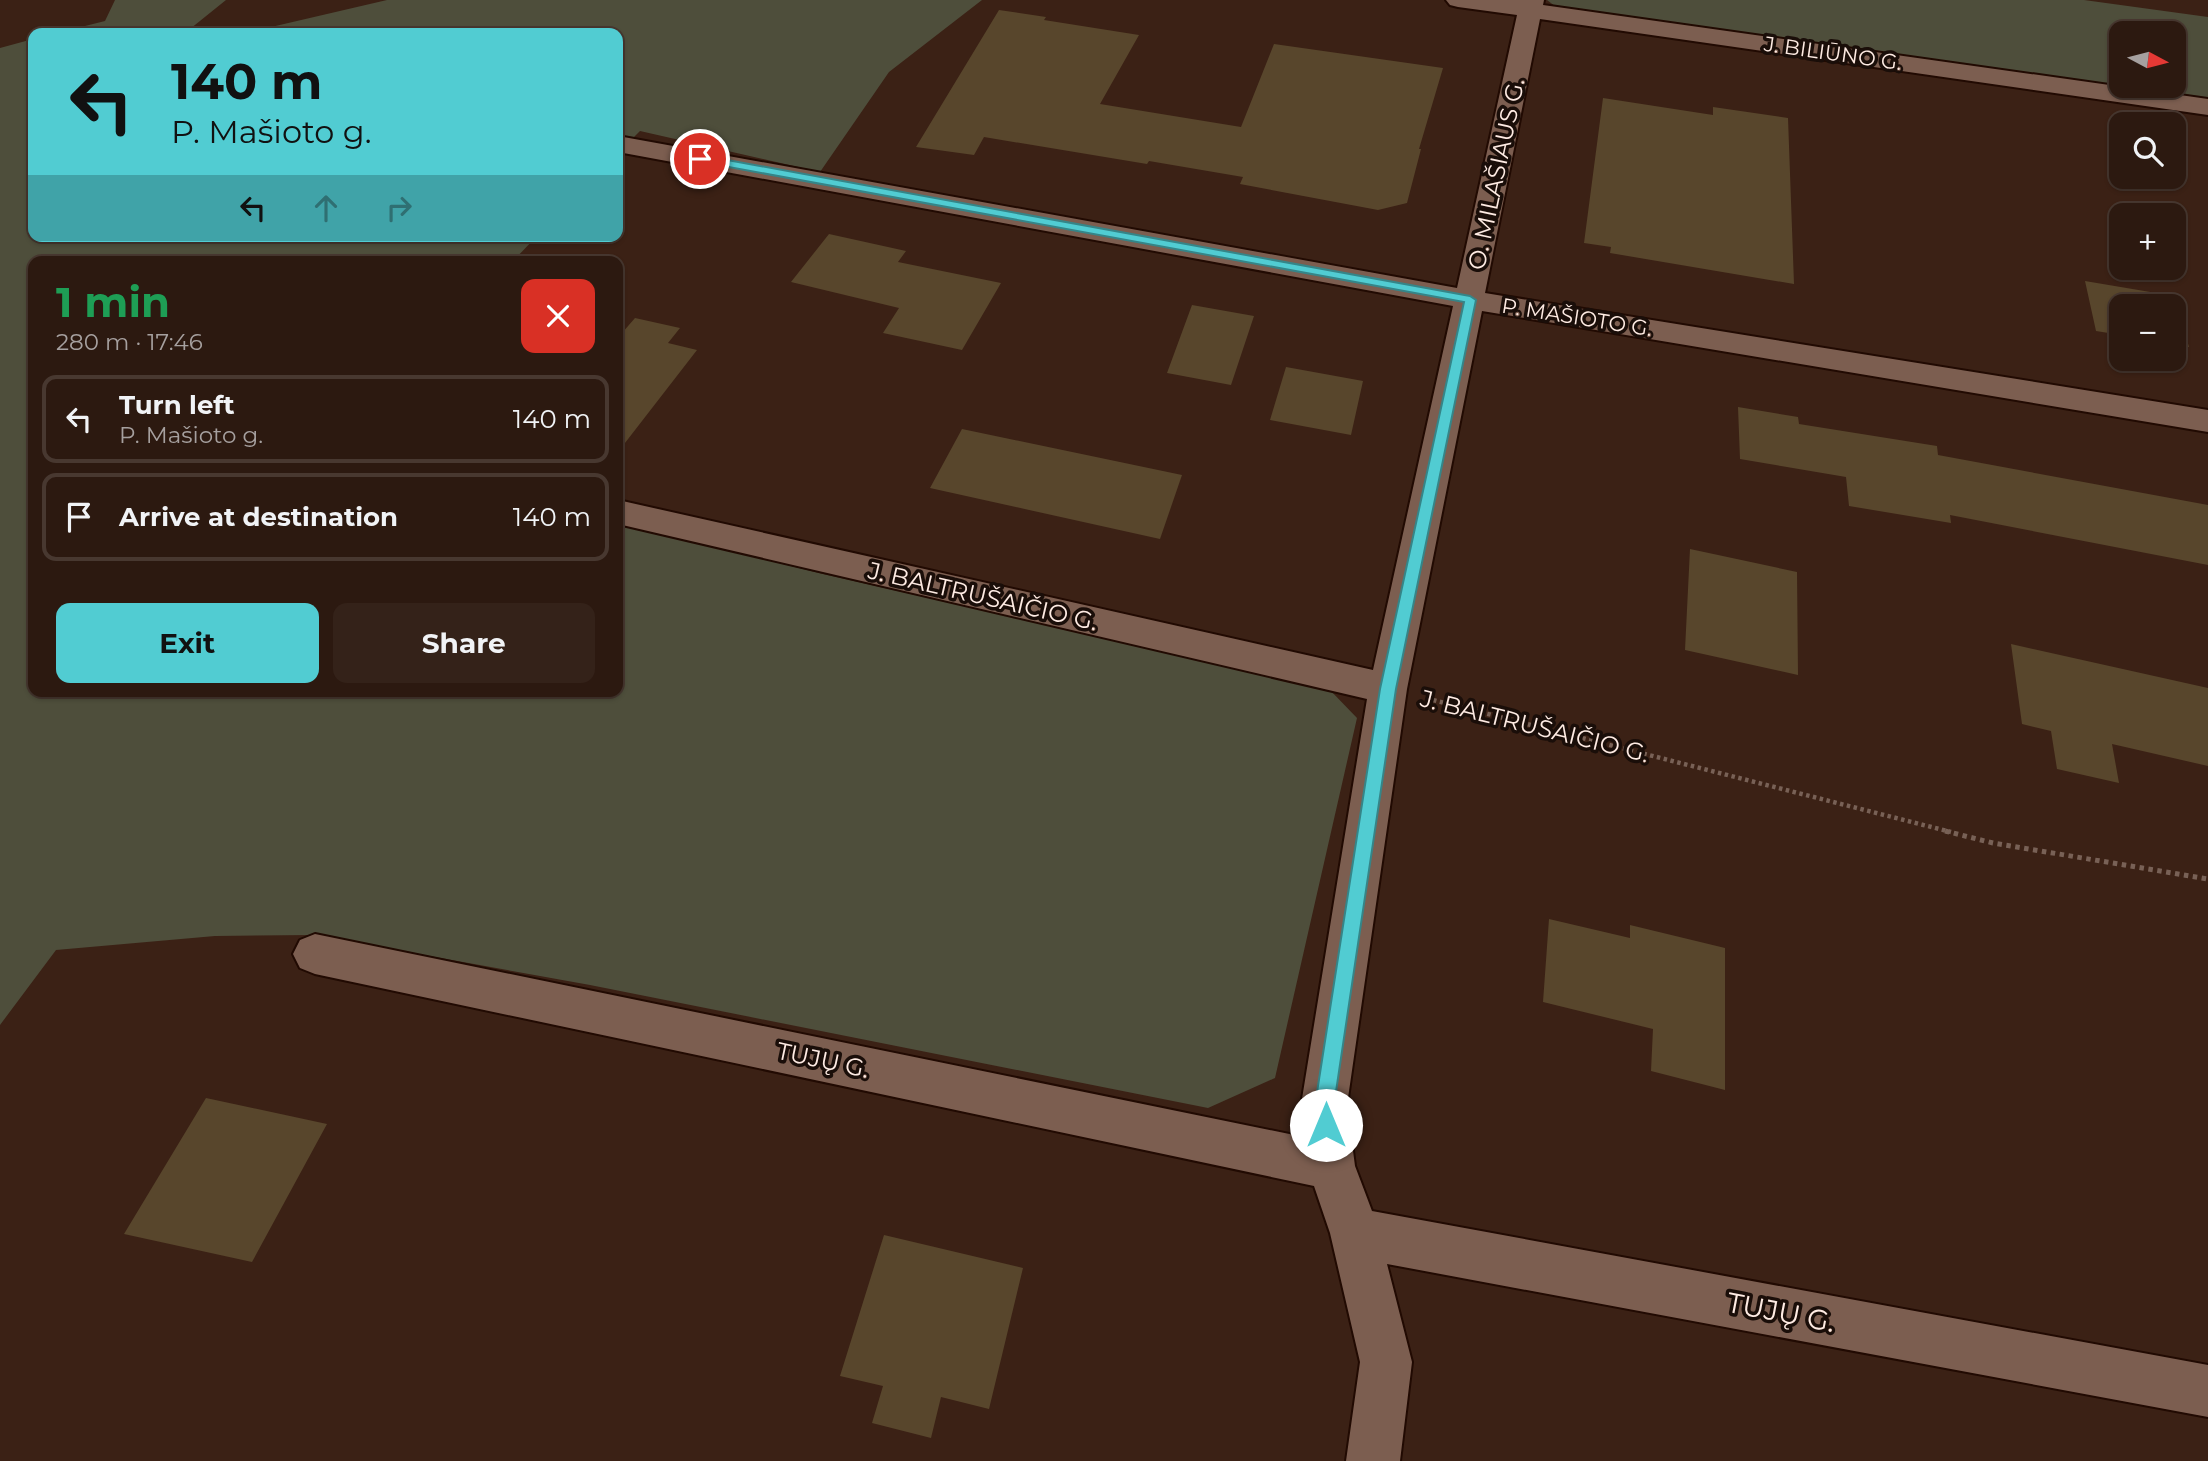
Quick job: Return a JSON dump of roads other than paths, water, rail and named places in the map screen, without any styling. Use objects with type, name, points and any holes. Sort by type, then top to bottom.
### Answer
[{"type":"street","name":"J. BILIŪNO G.","points":[[1458,0],[1531,5],[2208,107]]},
{"type":"street","name":"O. MILAŠIAUS G.","points":[[1373,1461],[1386,1363],[1355,1233],[1331,1166],[1324,1105],[1388,689],[1531,5]]},
{"type":"street","name":"P. MAŠIOTO G.","points":[[623,145],[1470,300],[2208,421]]},
{"type":"street","name":"J. BALTRUŠAIČIO G.","points":[[623,513],[1388,689]]},
{"type":"street","name":"TUJŲ G.","points":[[315,954],[1331,1166]]},
{"type":"street","name":"TUJŲ G.","points":[[1355,1233],[2208,1391]]}]
